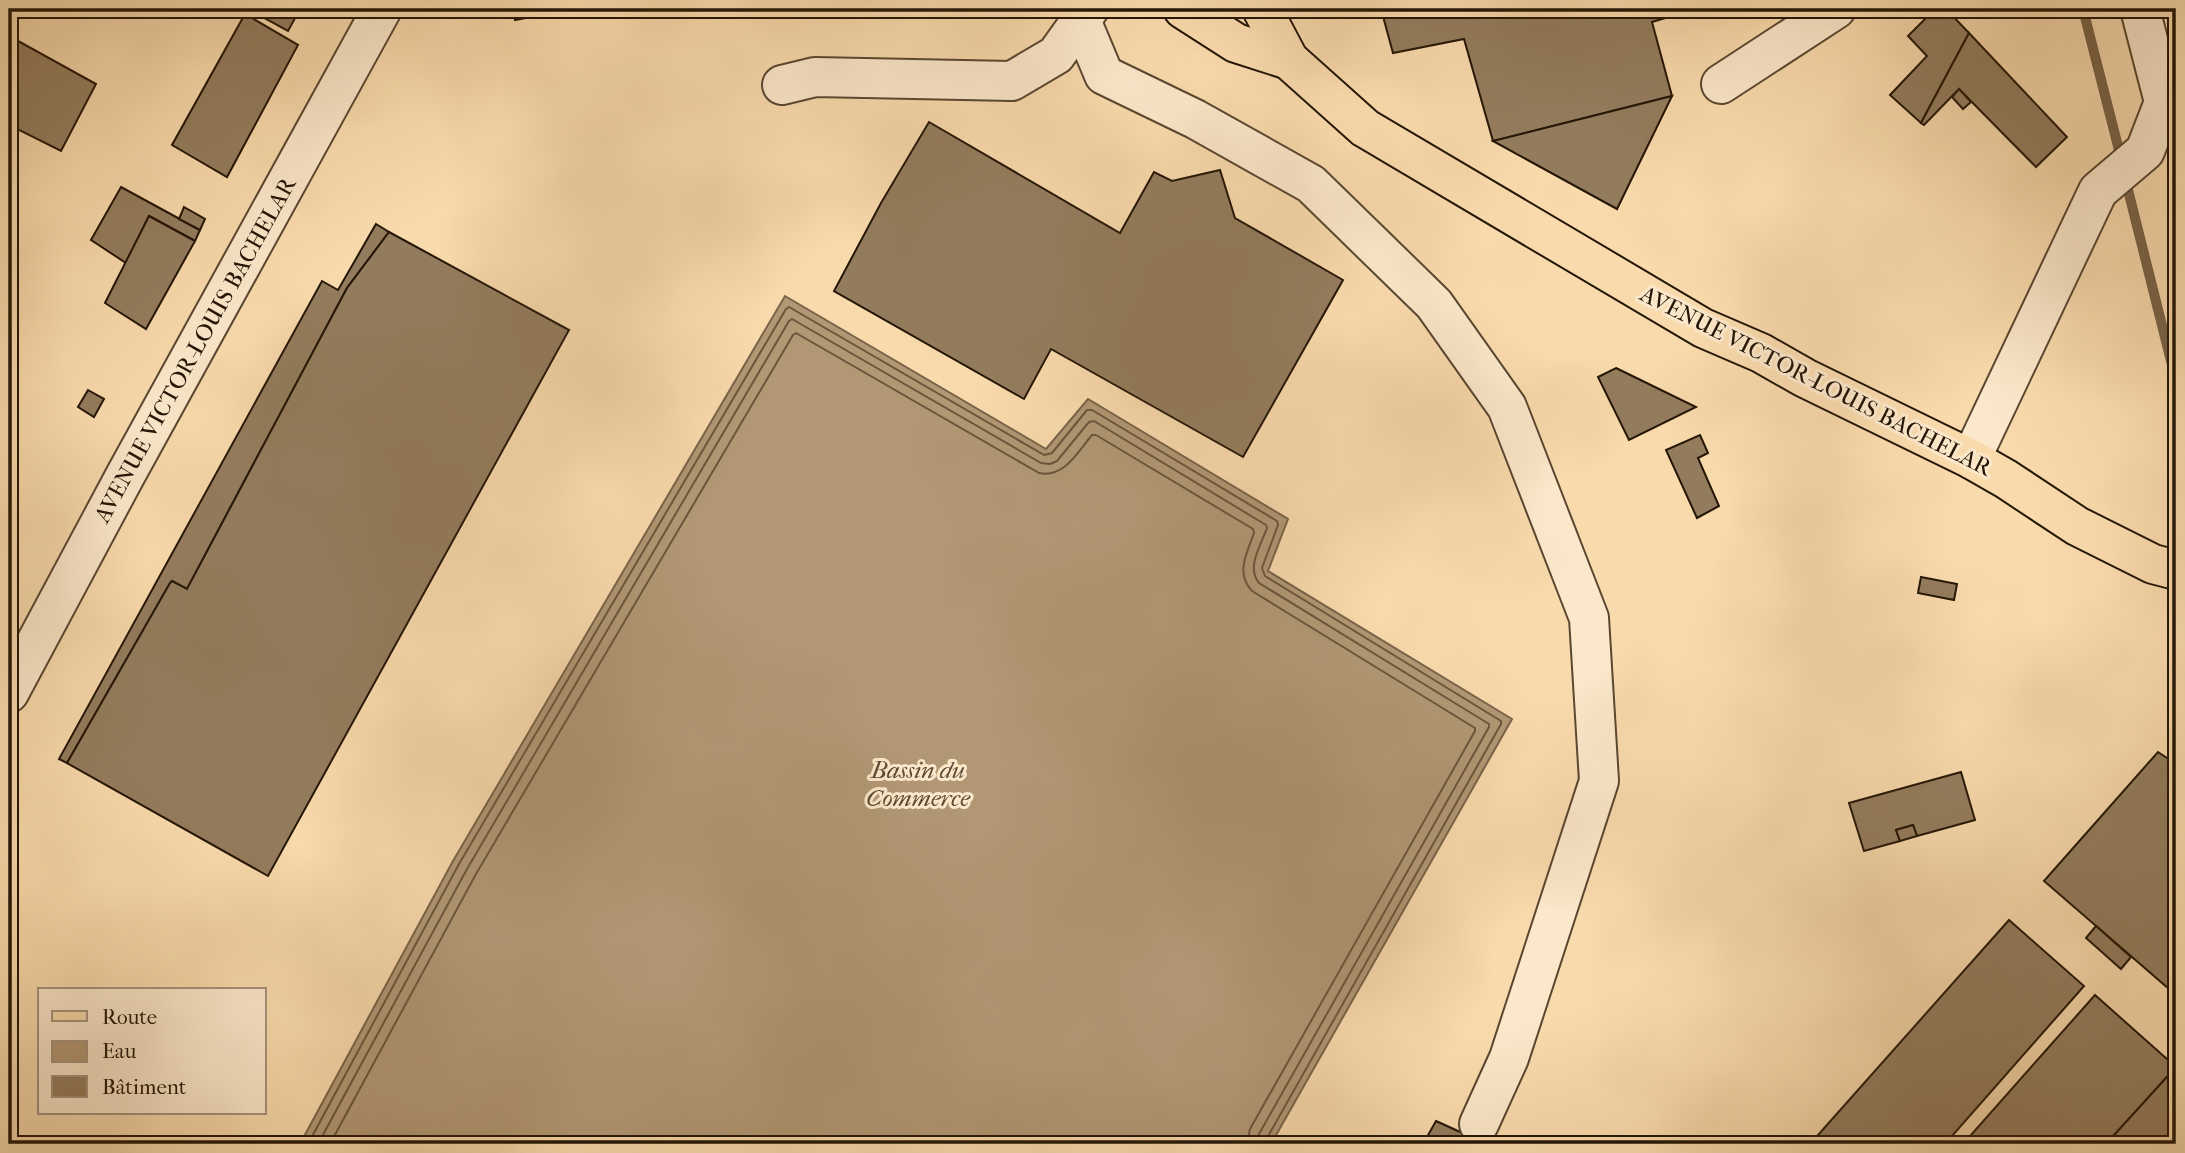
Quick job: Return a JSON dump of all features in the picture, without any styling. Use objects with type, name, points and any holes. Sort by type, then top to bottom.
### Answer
[{"type":"main road","name":"AVENUE VICTOR-LOUIS BACHELAR","points":[[1183,9],[1236,43],[1289,60]]},
{"type":"main road","name":"AVENUE VICTOR-LOUIS BACHELAR","points":[[1262,9],[1289,60],[1365,128],[1691,321],[1761,353],[1805,378],[1971,459],[2077,526],[2153,564],[2176,570]]},
{"type":"street","name":"AVENUE VICTOR-LOUIS BACHELAR","points":[[9,693],[382,9]]},
{"type":"street","points":[[1721,84],[1836,9]]},
{"type":"street","points":[[1971,459],[2098,191],[2146,151],[2164,102],[2140,9]]},
{"type":"street","points":[[782,85],[814,77],[1012,81],[1056,55],[1085,15]]},
{"type":"street","points":[[1085,15],[1104,75],[1195,119],[1311,184],[1434,304],[1507,407],[1589,618],[1600,781],[1509,1058],[1479,1124]]},
{"type":"water","name":"Bassin du Commerce","points":[[785,296],[1046,449],[1088,399],[1288,519],[1268,571],[1512,719],[1271,1144],[300,1144],[453,861]]},
{"type":"building","points":[[248,9],[300,9],[288,31]]},
{"type":"building","points":[[512,9],[572,9],[515,20]]},
{"type":"building","points":[[1381,9],[1689,11],[1652,22],[1672,96],[1493,141],[1464,39],[1393,53]]},
{"type":"building","points":[[1935,9],[1946,9],[1969,33],[1921,123],[1890,95],[1927,56],[1908,36]]},
{"type":"building","points":[[245,14],[298,45],[227,177],[172,145]]},
{"type":"building","points":[[1969,33],[2067,137],[2036,167],[1959,89],[1924,125],[1921,123]]},
{"type":"building","points":[[9,36],[96,84],[61,151],[9,125]]},
{"type":"building","points":[[1959,89],[1971,102],[1963,109],[1952,97]]},
{"type":"building","points":[[1672,96],[1617,209],[1493,141]]},
{"type":"building","points":[[929,122],[1120,233],[1154,172],[1172,181],[1220,170],[1235,218],[1343,280],[1243,457],[1051,349],[1024,399],[834,291],[881,203]]},
{"type":"building","points":[[121,187],[200,230],[195,241],[149,216],[126,263],[91,240]]},
{"type":"building","points":[[184,207],[205,219],[200,230],[179,219]]},
{"type":"building","points":[[149,216],[195,241],[146,329],[105,303]]},
{"type":"building","points":[[376,224],[389,232],[347,288],[187,589],[172,581],[170,583],[67,763],[59,759],[322,281],[338,290]]},
{"type":"building","points":[[389,232],[569,330],[268,876],[67,763],[170,583],[172,581],[187,589],[347,288]]},
{"type":"building","points":[[1616,368],[1696,407],[1629,440],[1598,377]]},
{"type":"building","points":[[88,390],[104,399],[94,417],[78,407]]},
{"type":"building","points":[[1700,435],[1708,453],[1698,458],[1719,506],[1697,518],[1666,450]]},
{"type":"building","points":[[1921,577],[1957,584],[1954,600],[1918,593]]},
{"type":"building","points":[[2158,752],[2176,764],[2176,995],[2044,881]]},
{"type":"building","points":[[1961,772],[1975,820],[1917,836],[1913,825],[1896,830],[1900,841],[1864,851],[1849,803]]},
{"type":"building","points":[[1913,825],[1917,836],[1900,841],[1896,830]]},
{"type":"building","points":[[2009,920],[2084,986],[1945,1144],[1810,1144]]},
{"type":"building","points":[[2096,926],[2131,957],[2121,969],[2086,938]]},
{"type":"building","points":[[2095,995],[2176,1067],[2106,1144],[1963,1144]]},
{"type":"building","points":[[2176,1067],[2176,1144],[2106,1144]]},
{"type":"building","points":[[1436,1121],[1480,1141],[1478,1144],[1423,1144]]},
{"type":"waterway","points":[[2083,9],[2122,162]]},
{"type":"waterway","points":[[2125,178],[2176,381]]}]
